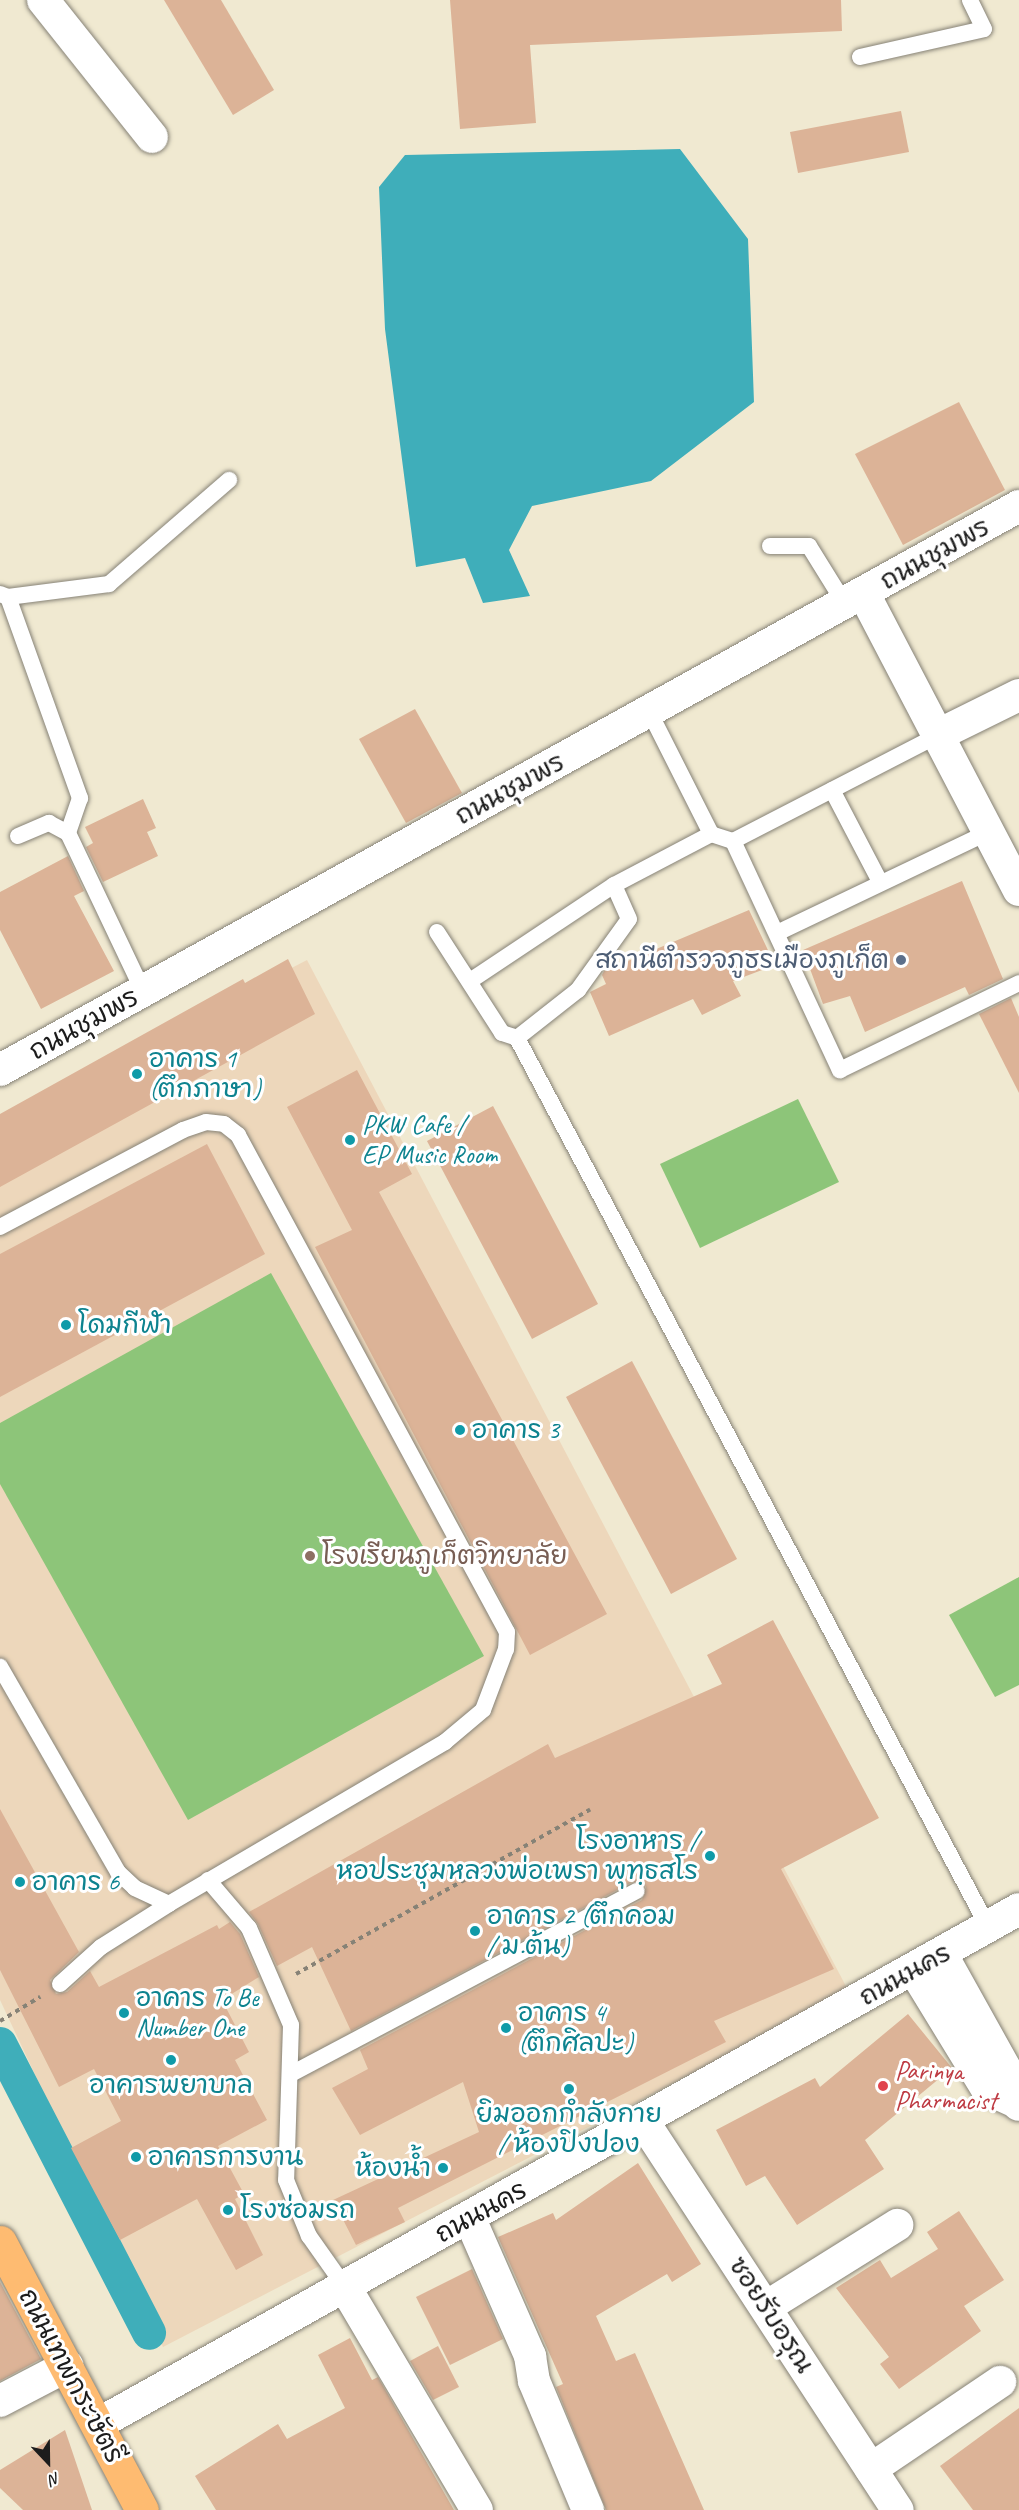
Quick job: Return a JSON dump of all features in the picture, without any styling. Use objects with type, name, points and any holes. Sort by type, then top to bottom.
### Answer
[{"type":"main road","name":"ถนนเทพกระษัตรี","points":[[0,2242],[142,2510]]},
{"type":"street","points":[[43,0],[152,137]]},
{"type":"street","name":"ถนนชุมพร","points":[[0,1070],[1019,507]]},
{"type":"street","points":[[855,599],[938,735],[1019,890]]},
{"type":"street","points":[[938,735],[1019,695]]},
{"type":"street","name":"ถนนนคร","points":[[98,2424],[470,2219],[1019,1910]]},
{"type":"street","points":[[942,1955],[1004,2072],[1018,2104]]},
{"type":"street","points":[[914,1970],[1004,2072]]},
{"type":"street","name":"ซอยรับอรุณ","points":[[643,2121],[898,2510]]},
{"type":"street","points":[[470,2219],[530,2356],[534,2381],[588,2510]]},
{"type":"street","points":[[766,2307],[897,2225]]},
{"type":"street","points":[[345,2287],[477,2510]]},
{"type":"street","points":[[0,2401],[67,2366]]},
{"type":"street","points":[[871,2469],[1000,2382]]},
{"type":"lane","points":[[860,57],[984,29],[970,0]]},
{"type":"lane","points":[[68,833],[80,798],[4,596],[110,584],[229,480]]},
{"type":"lane","points":[[770,546],[809,546],[855,599]]},
{"type":"lane","points":[[650,711],[711,834]]},
{"type":"lane","points":[[470,981],[614,885],[711,834],[733,841],[938,735]]},
{"type":"lane","points":[[832,790],[880,882]]},
{"type":"lane","points":[[18,836],[49,823],[68,833],[143,991]]},
{"type":"lane","points":[[777,933],[989,832]]},
{"type":"lane","points":[[733,841],[840,1070],[1019,983]]},
{"type":"lane","points":[[517,1038],[578,990],[629,919],[614,885]]},
{"type":"lane","points":[[437,932],[502,1033],[517,1038],[988,1927]]},
{"type":"lane","points":[[0,1227],[183,1130],[215,1123],[224,1124],[238,1135],[507,1632],[506,1649],[483,1710],[446,1742],[168,1904],[101,1947],[60,1984]]},
{"type":"lane","points":[[0,1666],[118,1872],[135,1888],[168,1904]]},
{"type":"lane","points":[[208,1880],[249,1928],[291,2025],[286,2180],[309,2236],[345,2287]]},
{"type":"lane","points":[[291,2074],[637,1891]]},
{"type":"path","points":[[274,1986],[590,1810]]},
{"type":"path","points":[[0,2021],[17,2011]]},
{"type":"shaded area","name":"โรงเรียนภูเก็ตวิทยาลัย","points":[[307,960],[849,1992],[163,2347],[0,2000],[0,1120]]},
{"type":"green space","points":[[798,1099],[839,1182],[700,1248],[660,1164]]},
{"type":"green space","points":[[271,1273],[484,1656],[188,1820],[0,1484],[0,1423]]},
{"type":"green space","points":[[1019,1577],[1019,1685],[995,1697],[949,1615]]},
{"type":"water","points":[[680,149],[748,239],[754,402],[651,481],[532,506],[509,550],[530,596],[483,603],[465,558],[416,567],[385,329],[379,187],[405,155]]},
{"type":"building","points":[[164,0],[221,0],[274,90],[233,115]]},
{"type":"building","points":[[450,0],[841,0],[842,31],[530,45],[536,123],[460,129]]},
{"type":"building","points":[[901,111],[909,152],[798,173],[790,132]]},
{"type":"building","points":[[959,402],[1005,490],[903,545],[855,454]]},
{"type":"building","points":[[415,709],[462,793],[406,823],[359,739]]},
{"type":"building","points":[[143,799],[156,828],[147,832],[158,856],[103,882],[86,847],[93,843],[85,827]]},
{"type":"building","points":[[68,856],[84,891],[74,896],[114,971],[41,1009],[0,930],[0,892]]},
{"type":"building","name":"สถานีตำรวจภูธรเมืองภูเก็ต","points":[[962,881],[1003,979],[969,995],[965,987],[865,1032],[850,996],[823,1004],[803,950]]},
{"type":"building","points":[[749,910],[775,965],[733,981],[741,996],[702,1015],[693,999],[609,1036],[590,992],[606,984],[602,975],[604,971]]},
{"type":"building","name":"อาคาร 1 (ตึกภาษา)","points":[[288,959],[315,1014],[0,1187],[0,1114],[243,979],[245,983]]},
{"type":"building","points":[[1011,998],[1019,1017],[1019,1093],[979,1014]]},
{"type":"building","name":"อาคาร 3","points":[[357,1070],[412,1174],[379,1192],[607,1614],[530,1655],[315,1247],[352,1230],[287,1107]]},
{"type":"building","points":[[493,1106],[598,1304],[532,1339],[427,1141]]},
{"type":"building","name":"โดมกีฬา","points":[[207,1144],[265,1254],[0,1397],[0,1254]]},
{"type":"building","points":[[632,1361],[737,1559],[671,1594],[566,1397]]},
{"type":"building","points":[[773,1620],[879,1818],[781,1869],[834,1969],[714,2021],[726,2042],[398,2208],[405,2222],[356,2245],[333,2200],[479,2132],[463,2082],[360,2135],[332,2088],[368,2069],[360,2050],[642,1900],[646,1887],[642,1882],[632,1882],[351,2031],[312,1947],[277,1966],[258,1924],[249,1912],[548,1744],[555,1758],[722,1684],[707,1655]]},
{"type":"building","points":[[0,1809],[79,1952],[50,1980],[56,1994],[67,1992],[90,1971],[99,1987],[217,1925],[219,1929],[230,1922],[240,1934],[259,1977],[222,2000],[249,2052],[235,2060],[267,2120],[218,2146],[244,2194],[235,2199],[263,2255],[236,2270],[197,2199],[120,2240],[71,2148],[121,2121],[94,2069],[59,2087],[0,1970]]},
{"type":"building","points":[[908,2014],[952,2068],[865,2140],[884,2169],[797,2225],[765,2176],[746,2186],[716,2130],[815,2078],[820,2087]]},
{"type":"building","points":[[638,2163],[701,2264],[672,2282],[667,2274],[596,2316],[616,2361],[635,2353],[704,2510],[606,2510],[556,2387],[563,2384],[498,2237],[553,2213],[556,2220]]},
{"type":"building","points":[[959,2211],[1004,2280],[964,2306],[981,2331],[899,2389],[880,2364],[889,2357],[836,2288],[880,2260],[891,2278],[938,2249],[927,2232]]},
{"type":"building","points":[[472,2269],[503,2339],[450,2365],[416,2297]]},
{"type":"building","points":[[0,2282],[41,2359],[0,2381]]},
{"type":"building","points":[[350,2338],[372,2380],[378,2377],[454,2510],[216,2510],[195,2476],[278,2424],[287,2439],[345,2408],[318,2355]]},
{"type":"building","points":[[438,2346],[459,2387],[433,2400],[410,2361]]},
{"type":"building","points":[[1019,2408],[1019,2510],[973,2510],[940,2466]]},
{"type":"building","points":[[65,2430],[92,2510],[23,2510],[0,2488],[0,2470]]},
{"type":"waterway","points":[[0,2044],[149,2333]]},
{"type":"place","name":"สถานีตำรวจภูธรเมืองภูเก็ต","points":[[901,960]]},
{"type":"place","name":"อาคาร 1 (ตึกภาษา)","points":[[137,1074]]},
{"type":"place","name":"PKW Cafe / EP Music Room","points":[[350,1140]]},
{"type":"place","name":"โดมกีฬา","points":[[66,1325]]},
{"type":"place","name":"อาคาร 3","points":[[460,1430]]},
{"type":"place","name":"โรงเรียนภูเก็ตวิทยาลัย","points":[[310,1556]]},
{"type":"place","name":"โรงอาหาร / หอประชุมหลวงพ่อเพรา พุทฺธสโร","points":[[710,1856]]},
{"type":"place","name":"อาคาร 6","points":[[20,1882]]},
{"type":"place","name":"อาคาร 2 (ตึกคอม / ม.ต้น)","points":[[475,1931]]},
{"type":"place","name":"อาคาร To Be Number One","points":[[124,2013]]},
{"type":"place","name":"อาคาร 4 (ตึกศิลปะ)","points":[[506,2028]]},
{"type":"place","name":"อาคารพยาบาล","points":[[171,2060]]},
{"type":"place","name":"Parinya Pharmacist","points":[[883,2086]]},
{"type":"place","name":"ยิมออกกำลังกาย / ห้องปิงปอง","points":[[569,2089]]},
{"type":"place","name":"อาคารการงาน","points":[[136,2157]]},
{"type":"place","name":"ห้องน้ำ","points":[[443,2168]]},
{"type":"place","name":"โรงซ่อมรถ","points":[[228,2210]]}]
